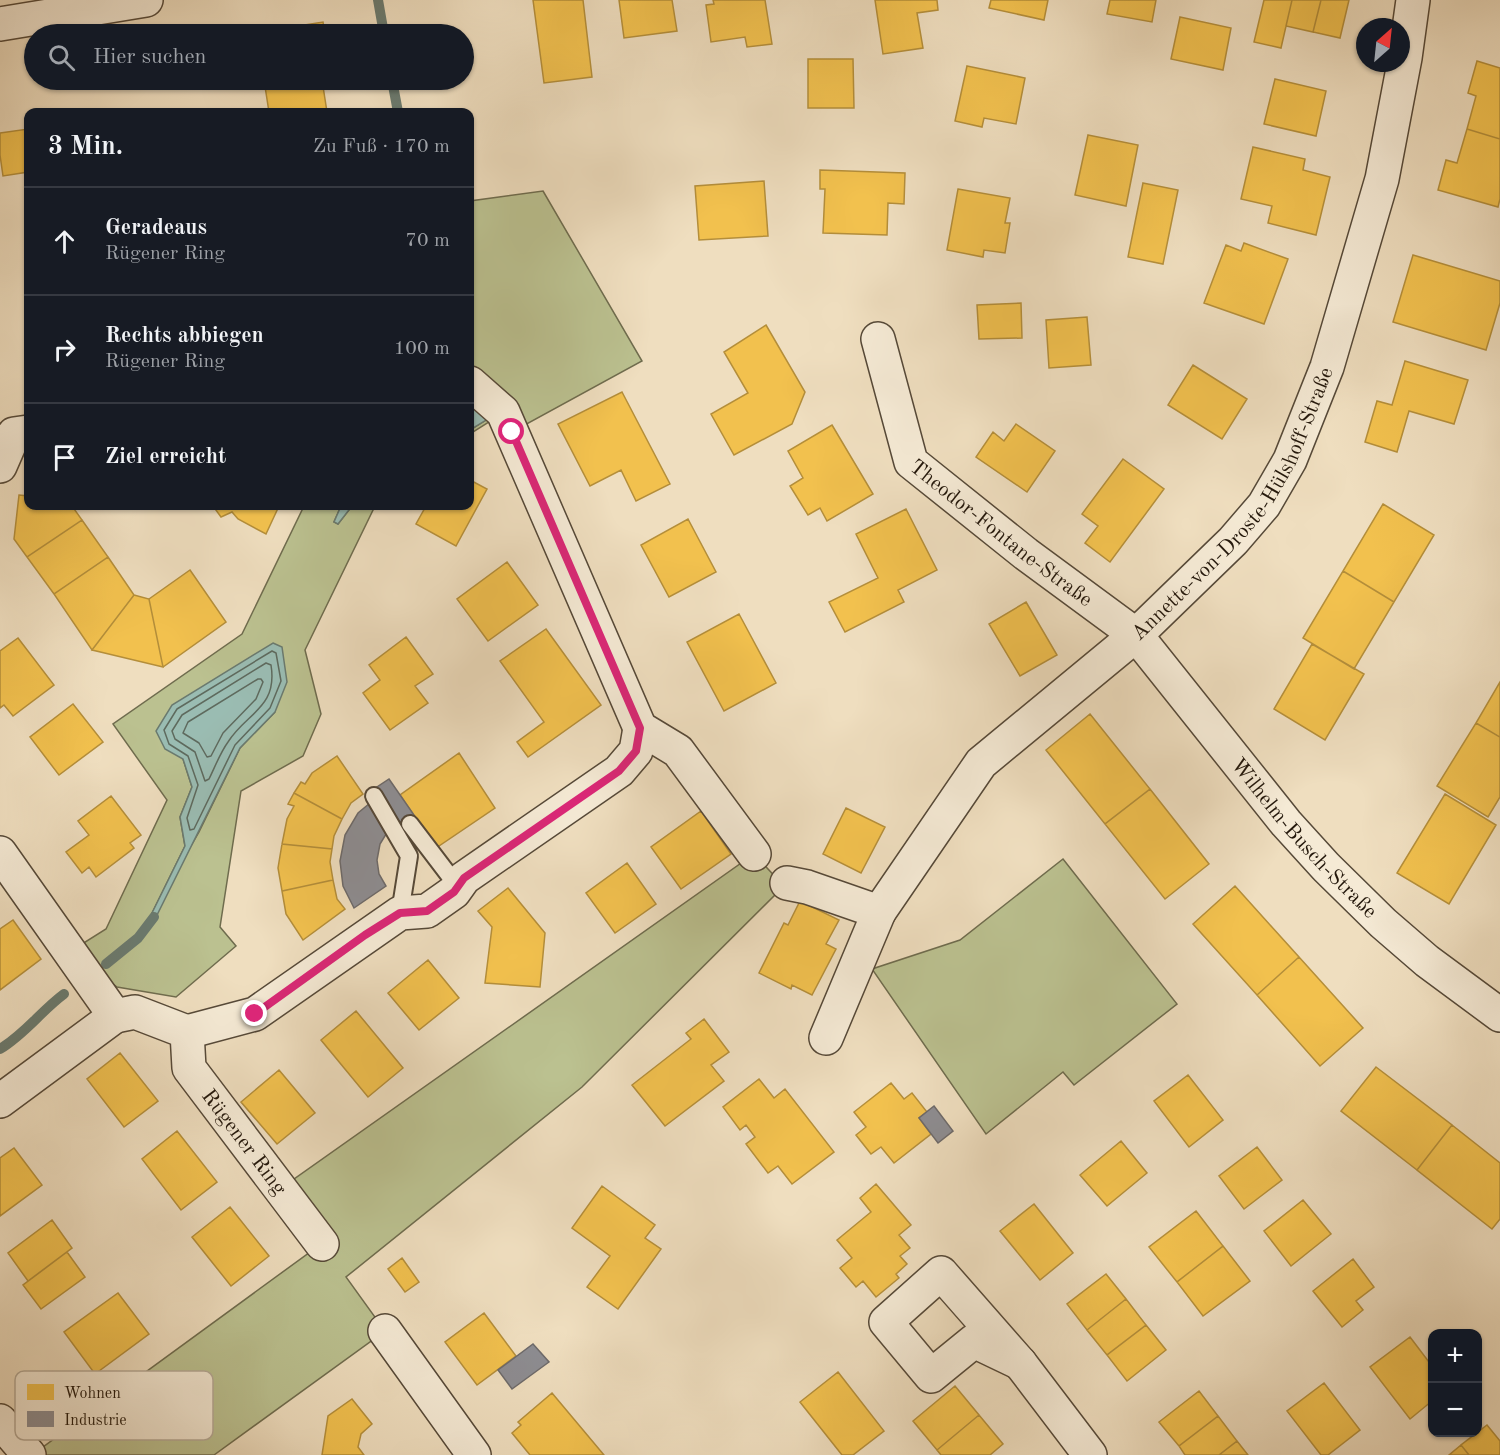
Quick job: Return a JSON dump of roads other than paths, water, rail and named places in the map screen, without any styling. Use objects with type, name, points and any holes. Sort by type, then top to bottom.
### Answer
[{"type":"street","points":[[0,24],[109,3],[146,0]]},
{"type":"street","name":"Annette-von-Droste-Hülshoff-Straße","points":[[826,1038],[879,912],[981,763],[1136,635],[1233,541],[1264,505],[1290,460],[1327,367],[1382,179],[1405,58],[1413,0]]},
{"type":"street","name":"Theodor-Fontane-Straße","points":[[878,339],[910,462],[1026,554],[1136,635]]},
{"type":"street","points":[[0,1101],[116,1016],[135,1012],[188,1032],[255,1014],[365,935],[400,913],[427,911],[454,892],[464,878],[619,771],[636,751],[640,728],[503,412],[474,387]]},
{"type":"street","points":[[0,466],[14,434],[24,433]]},
{"type":"street","name":"Wilhelm-Busch-Straße","points":[[1136,635],[1286,823],[1326,867],[1383,923],[1427,961],[1500,1015]]},
{"type":"street","points":[[640,728],[678,752],[754,854]]},
{"type":"street","points":[[0,853],[116,1016]]},
{"type":"street","points":[[787,883],[807,887],[879,912]]},
{"type":"street","name":"Rügener Ring","points":[[188,1032],[189,1068],[322,1244]]},
{"type":"street","points":[[385,1331],[474,1455]]},
{"type":"street","points":[[1020,1364],[1090,1455]]},
{"type":"street","points":[[0,1421],[15,1439]]},
{"type":"street","points":[[16,1440],[29,1455]]},
{"type":"lane","points":[[374,796],[409,856],[400,913]]},
{"type":"lane","points":[[410,824],[458,886]]},
{"type":"water","points":[[474,393],[498,413],[474,428]]},
{"type":"water","points":[[339,510],[349,510],[338,524],[334,522]]},
{"type":"water","points":[[273,643],[282,647],[287,682],[275,712],[240,748],[156,917],[151,915],[185,846],[180,817],[192,787],[183,759],[165,749],[156,731],[172,705]]},
{"type":"waterway","points":[[378,0],[382,24]]},
{"type":"waterway","points":[[394,90],[397,108]]},
{"type":"waterway","points":[[106,964],[138,938],[154,917]]},
{"type":"waterway","points":[[0,1049],[64,994]]}]
